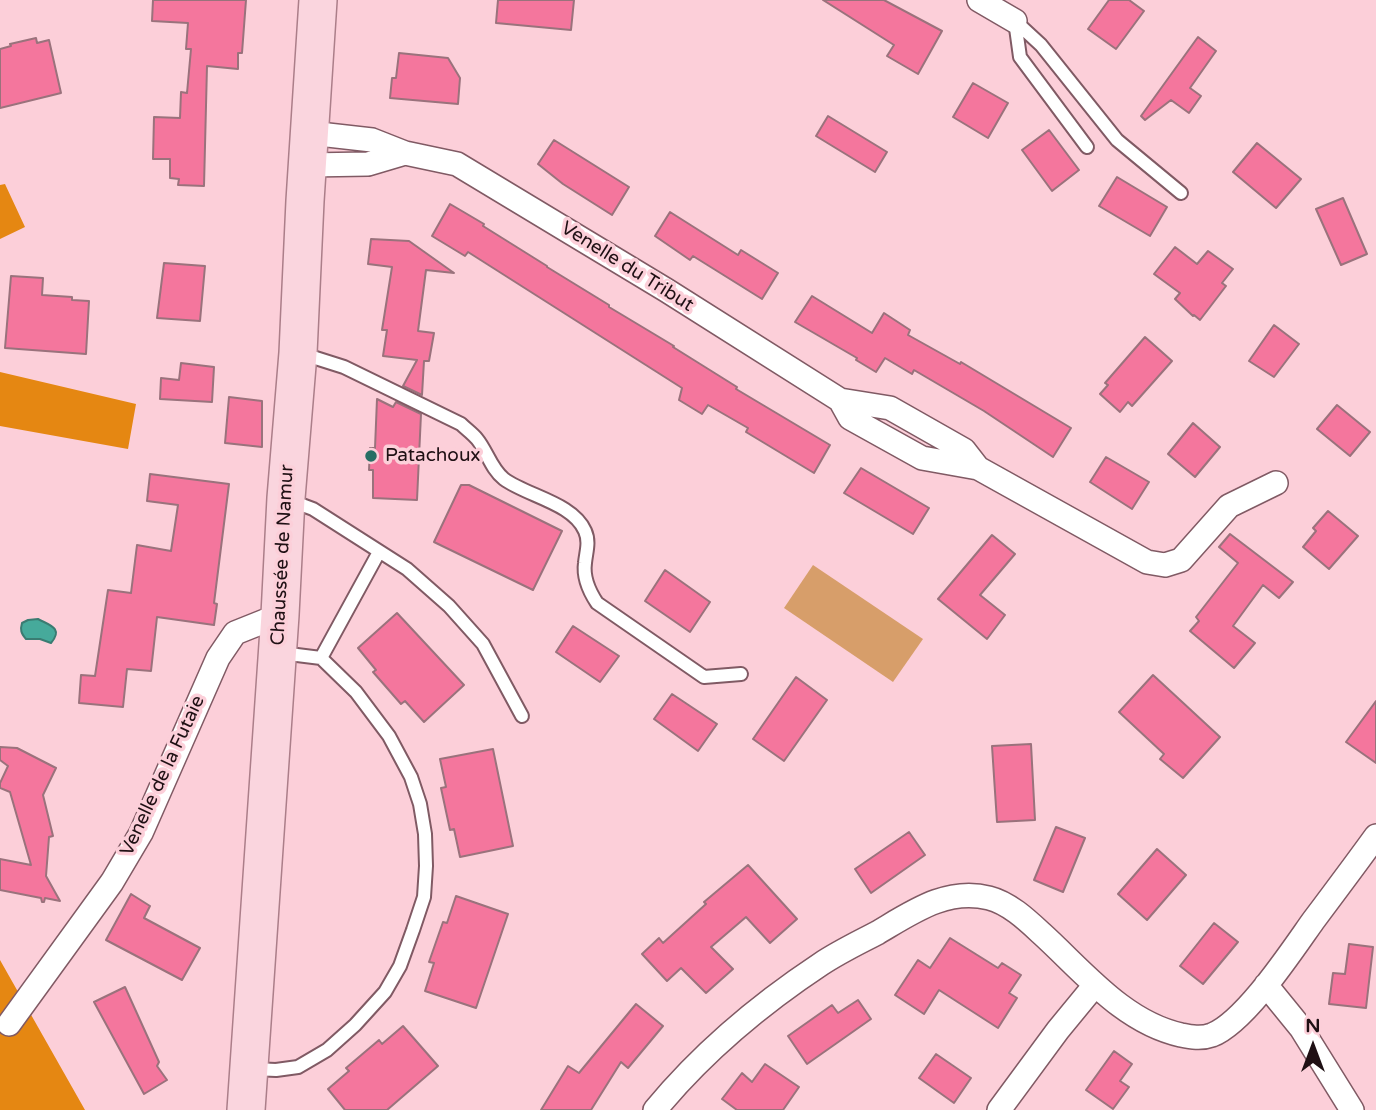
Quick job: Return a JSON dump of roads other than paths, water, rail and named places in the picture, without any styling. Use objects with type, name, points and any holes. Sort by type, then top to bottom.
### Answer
[{"type":"main road","name":"Chaussée de Namur","points":[[246,1110],[298,353],[318,0]]},
{"type":"street","points":[[979,0],[1014,21]]},
{"type":"street","name":"Venelle du Tribut","points":[[309,149],[372,140],[405,153],[457,164],[840,400],[850,418],[922,458],[978,468],[1147,562],[1165,565],[1181,560],[1229,506],[1276,483]]},
{"type":"street","name":"Venelle du Tribut","points":[[309,149],[368,164],[405,153]]},
{"type":"street","name":"Venelle de la Futaie","points":[[9,1024],[112,882],[141,833],[218,658],[235,633],[280,615]]},
{"type":"street","points":[[655,1110],[714,1047],[783,990],[824,962],[929,903],[953,896],[991,898],[1010,908],[1130,1013],[1167,1032],[1195,1038],[1211,1036],[1242,1013],[1266,985],[1376,836]]},
{"type":"street","points":[[999,1110],[1095,985]]},
{"type":"street","points":[[1266,985],[1301,1028],[1352,1110]]},
{"type":"lane","points":[[1014,21],[1020,57],[1087,148]]},
{"type":"lane","points":[[1014,21],[1041,45],[1117,141],[1181,193]]},
{"type":"lane","points":[[298,353],[344,367],[461,424],[476,438],[503,478],[566,510],[578,520],[585,530],[588,543],[584,565],[587,586],[597,603],[704,677],[741,674]]},
{"type":"lane","points":[[286,498],[313,509],[408,569],[449,606],[483,644],[522,716]]},
{"type":"lane","points":[[321,658],[379,552]]},
{"type":"lane","points":[[249,1069],[298,1068],[327,1050],[355,1025],[385,992],[400,966],[424,897],[425,834],[420,804],[411,777],[389,736],[356,692],[321,658],[278,653]]},
{"type":"place","name":"Patachoux","points":[[371,456]]}]
